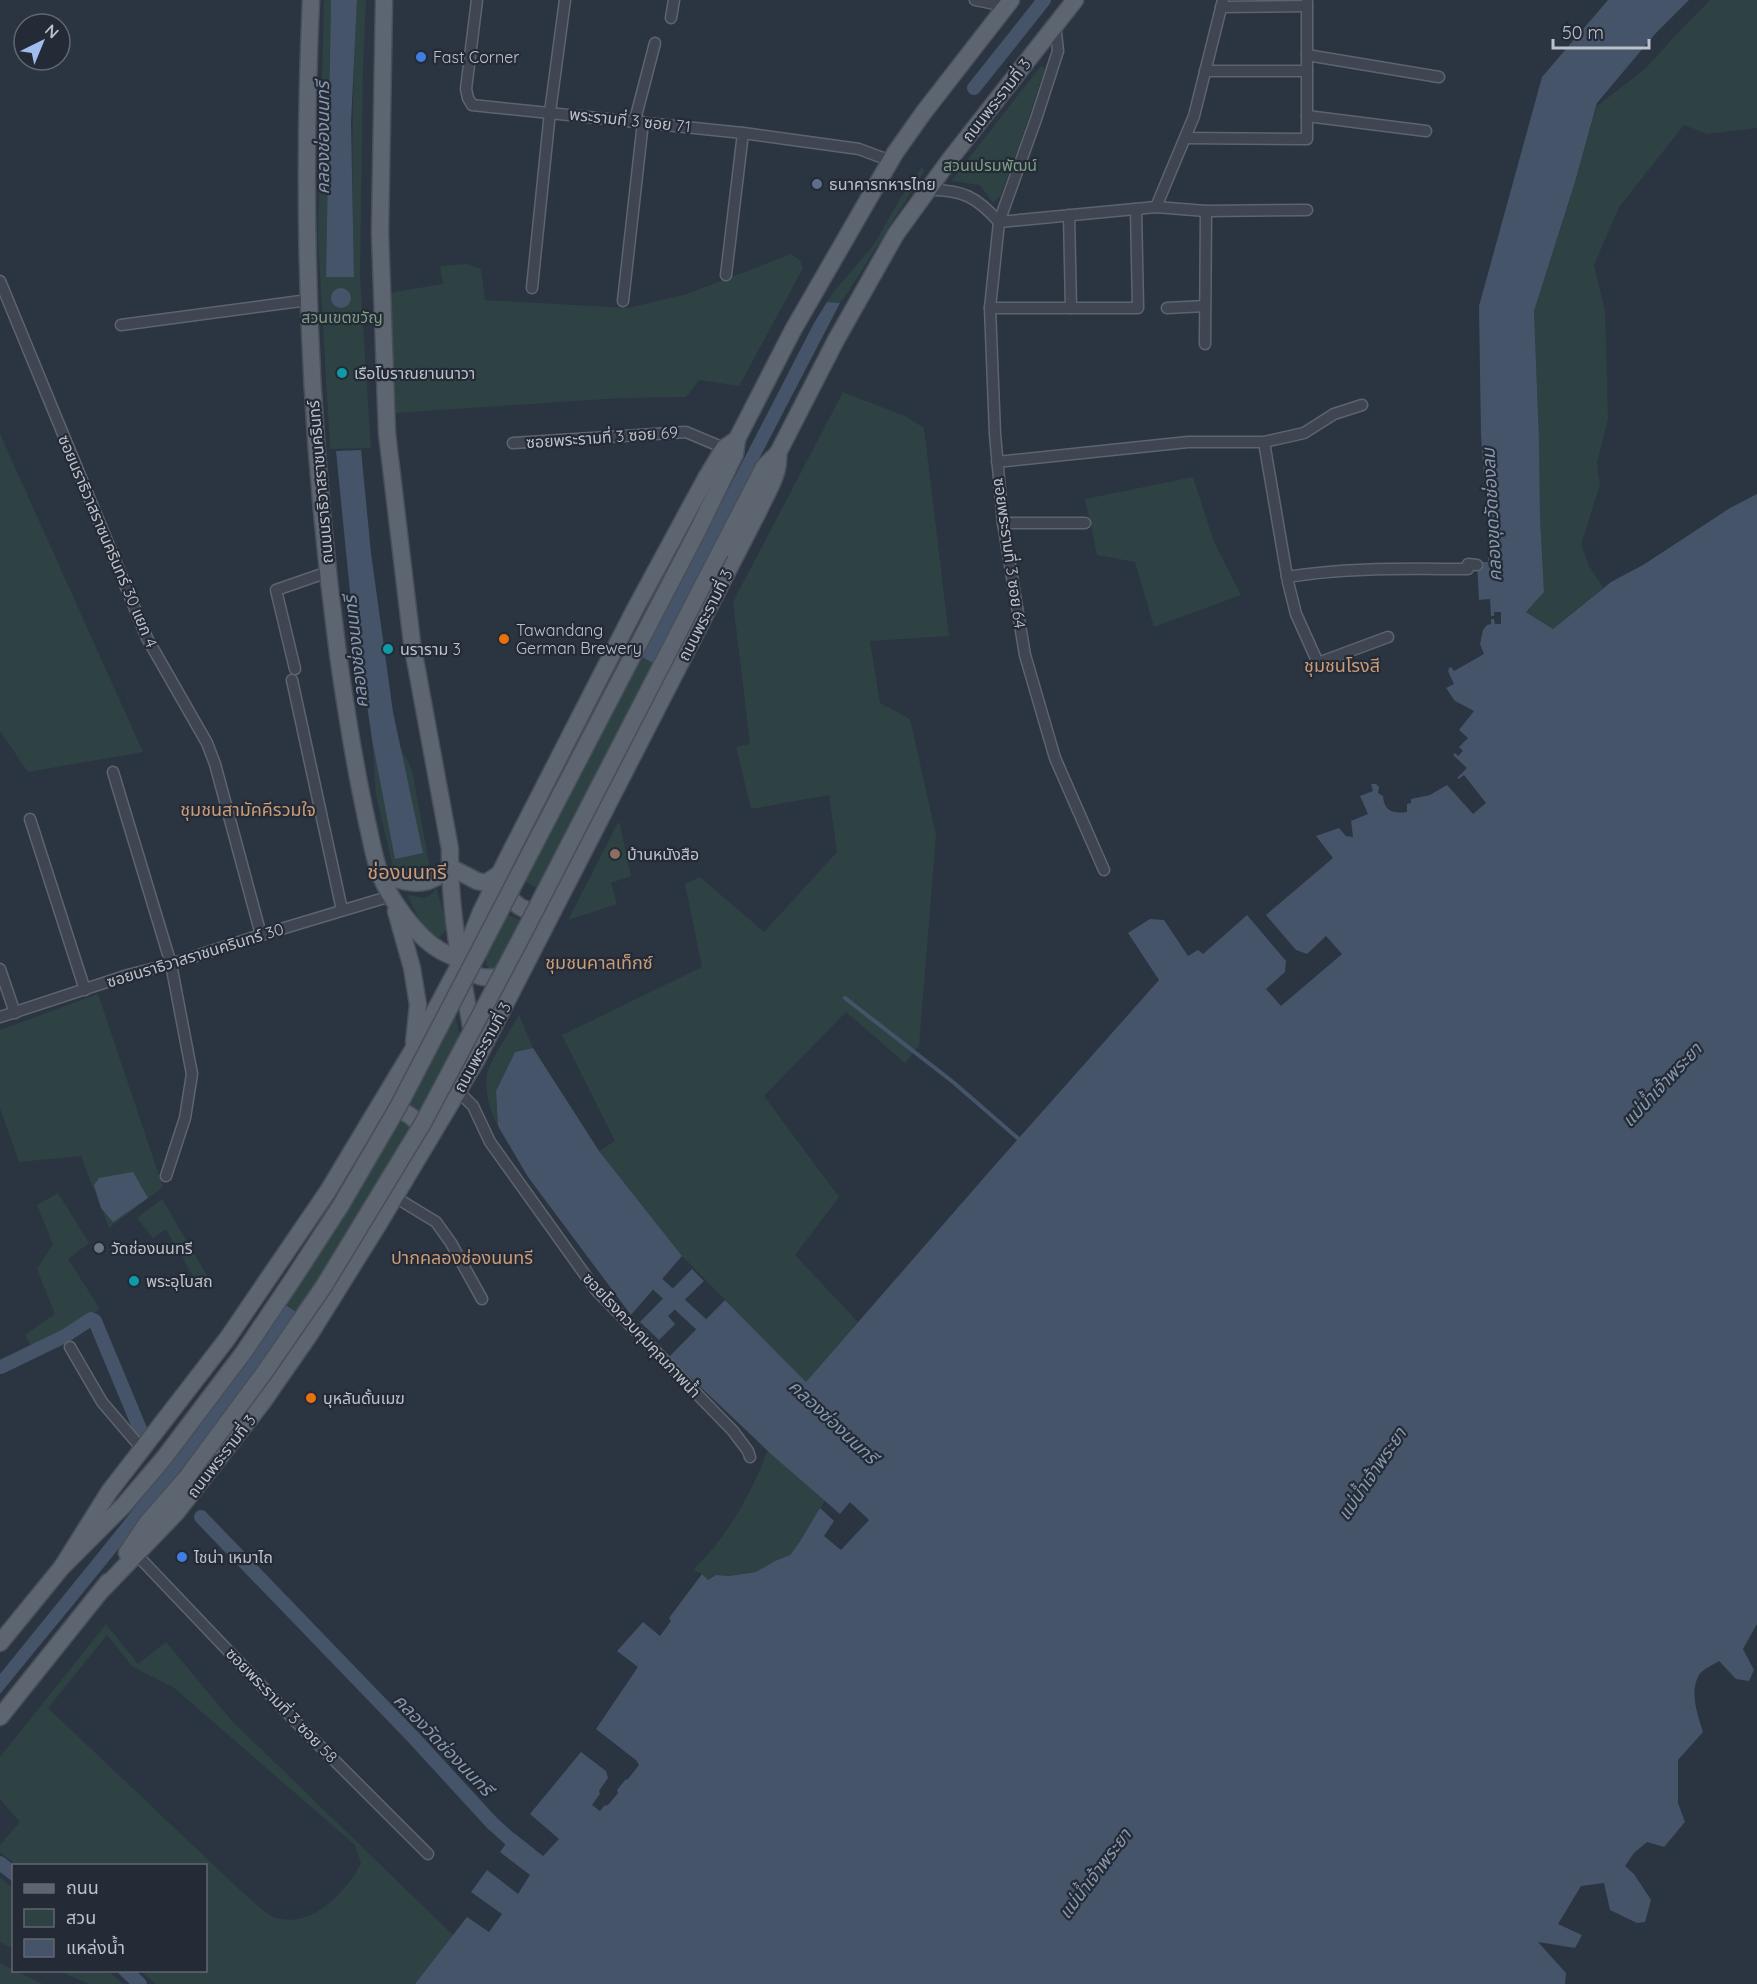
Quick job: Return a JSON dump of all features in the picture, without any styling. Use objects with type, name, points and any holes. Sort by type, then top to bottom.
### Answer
[{"type":"main road","name":"ถนนนราธิวาสราชนครินทร์","points":[[311,0],[307,155],[308,300],[316,451],[328,572],[363,805],[380,876],[415,930],[427,941],[461,962],[473,974],[484,978],[517,973],[525,968]]},
{"type":"main road","points":[[384,0],[380,232],[387,433],[412,644],[450,849],[461,962],[476,1061]]},
{"type":"main road","name":"ถนนพระรามที่ 3","points":[[103,1590],[147,1523],[187,1477],[264,1373],[324,1286],[423,1123],[531,920],[764,467],[778,453],[841,330],[896,234],[927,190],[1075,0]]},
{"type":"main road","points":[[62,1567],[109,1492],[227,1340],[328,1191],[414,1047],[461,962],[498,875],[629,621],[891,160],[924,112],[1008,3]]},
{"type":"main road","points":[[0,1643],[62,1567],[124,1505],[164,1458],[244,1352],[341,1205],[398,1107],[698,530],[735,454],[730,443]]},
{"type":"main road","name":"ถนนพระรามที่ 3","points":[[0,1717],[103,1590],[178,1510],[262,1403],[310,1334],[395,1197],[476,1061],[525,968],[760,508],[775,476],[779,463],[778,453]]},
{"type":"main road","points":[[450,867],[477,882],[486,883],[498,875]]},
{"type":"main road","points":[[380,876],[415,884],[428,883],[450,867]]},
{"type":"main road","points":[[498,875],[508,896],[519,906],[537,912],[557,904]]},
{"type":"main road","points":[[392,896],[412,968],[418,1005],[414,1047]]},
{"type":"main road","points":[[375,1111],[391,1108],[408,1113],[422,1125],[428,1142]]},
{"type":"street","name":"พระรามที่ 3 ซอย 71","points":[[477,0],[466,89],[472,105],[742,133],[859,149],[891,160]]},
{"type":"street","points":[[532,288],[550,112],[565,0]]},
{"type":"street","points":[[671,18],[674,0]]},
{"type":"street","points":[[975,0],[1008,3]]},
{"type":"street","points":[[1156,207],[1194,116],[1222,3],[1307,3],[1306,140],[1185,138]]},
{"type":"street","name":"ซอยพระรามที่ 3 ซอย 64","points":[[1055,24],[1058,51],[999,222],[990,308],[997,462],[1003,523],[1025,655],[1055,758],[1104,870]]},
{"type":"street","points":[[622,301],[639,121],[655,43]]},
{"type":"street","points":[[1307,55],[1439,77]]},
{"type":"street","points":[[1205,71],[1307,71]]},
{"type":"street","points":[[1307,116],[1426,131]]},
{"type":"street","points":[[726,275],[742,133]]},
{"type":"street","points":[[927,190],[949,189],[967,196],[984,205],[999,222],[1156,207],[1206,211],[1307,210]]},
{"type":"street","points":[[990,308],[1138,308],[1136,209]]},
{"type":"street","points":[[1205,344],[1206,211]]},
{"type":"street","points":[[1069,215],[1071,308]]},
{"type":"street","name":"ซอยนราธิวาสราชนครินทร์ 30 แยก 4","points":[[0,281],[147,638],[207,743],[261,935]]},
{"type":"street","points":[[121,325],[308,300]]},
{"type":"street","points":[[1167,308],[1205,306]]},
{"type":"street","points":[[997,462],[1188,442],[1264,442],[1304,433],[1334,414],[1362,405]]},
{"type":"street","name":"ซอยพระรามที่ 3 ซอย 69","points":[[513,443],[686,432],[730,443]]},
{"type":"street","points":[[1264,442],[1287,577],[1296,614],[1318,663],[1388,637]]},
{"type":"street","points":[[1003,523],[1085,523]]},
{"type":"street","points":[[1287,577],[1371,569],[1468,568],[1468,564],[1477,565]]},
{"type":"street","points":[[328,572],[276,590],[342,910]]},
{"type":"street","points":[[113,772],[171,964],[192,1074],[185,1118],[166,1176]]},
{"type":"street","points":[[30,819],[85,990]]},
{"type":"street","name":"ซอยนราธิวาสราชนครินทร์ 30","points":[[0,1017],[128,975],[392,896]]},
{"type":"street","points":[[0,969],[15,1013]]},
{"type":"street","name":"ซอยโรงควบคุมคุณภาพน้ำ","points":[[458,1091],[473,1106],[490,1142],[596,1290],[733,1431],[750,1457]]},
{"type":"street","points":[[395,1197],[436,1222],[452,1243],[482,1299]]},
{"type":"street","points":[[70,1347],[102,1402],[143,1450]]},
{"type":"street","name":"ซอยพระรามที่ 3 ซอย 58","points":[[137,1555],[296,1722],[428,1854]]},
{"type":"green space","name":"สวนเขตขวัญ","points":[[324,0],[331,0],[326,277],[354,277],[352,138],[355,35],[357,0],[366,0],[360,277],[371,448],[330,449],[318,238]]},
{"type":"green space","points":[[1710,0],[1757,0],[1757,128],[1707,134],[1684,125],[1619,207],[1594,265],[1605,311],[1608,419],[1597,463],[1600,485],[1581,544],[1589,566],[1603,588],[1553,629],[1526,612],[1544,592],[1534,311],[1597,106],[1645,69]]},
{"type":"green space","name":"สวนเปรมพัฒน์","points":[[1040,67],[1045,69],[1000,196],[993,203],[980,185],[951,181]]},
{"type":"green space","points":[[922,167],[923,173],[850,289],[840,303],[827,302],[873,246],[901,197]]},
{"type":"green space","points":[[791,254],[800,260],[803,268],[739,386],[699,380],[686,397],[621,398],[395,413],[388,293],[443,284],[440,266],[467,264],[481,269],[485,300],[628,308],[687,294]]},
{"type":"green space","points":[[843,392],[907,417],[924,428],[949,636],[870,641],[880,703],[910,719],[936,835],[919,1046],[905,1063],[846,1012],[764,1096],[839,1197],[795,1255],[858,1322],[806,1382],[682,1256],[599,1151],[615,1141],[562,1035],[702,967],[685,884],[700,877],[764,932],[837,852],[829,795],[751,809],[736,747],[750,744],[733,602]]},
{"type":"green space","points":[[0,434],[143,752],[28,772],[0,731]]},
{"type":"green space","points":[[1193,477],[1214,542],[1241,595],[1154,627],[1135,562],[1097,555],[1085,499]]},
{"type":"green space","points":[[638,655],[664,667],[546,893],[526,882],[523,872]]},
{"type":"green space","points":[[372,739],[401,748],[412,770],[429,863],[426,873],[410,878],[393,867],[376,795]]},
{"type":"green space","points":[[619,821],[631,876],[611,883],[617,904],[568,920]]},
{"type":"green space","points":[[436,887],[448,928],[440,937],[430,936],[407,895],[425,898],[434,892]]},
{"type":"green space","points":[[501,912],[529,924],[500,983],[489,972],[483,952]]},
{"type":"green space","points":[[98,994],[163,1187],[109,1228],[81,1156],[19,1162],[0,1108],[0,1030]]},
{"type":"green space","points":[[454,1009],[463,1051],[427,1123],[403,1104]]},
{"type":"green space","points":[[519,1015],[533,1048],[515,1052],[496,1091],[498,1126],[488,1101],[487,1074]]},
{"type":"green space","points":[[400,1116],[420,1133],[305,1312],[291,1309],[283,1297]]},
{"type":"green space","points":[[58,1193],[89,1243],[68,1259],[100,1309],[32,1348],[25,1335],[55,1314],[37,1269],[53,1244],[37,1205]]},
{"type":"green space","points":[[162,1199],[212,1284],[201,1290],[166,1229],[153,1238],[137,1218]]},
{"type":"green space","points":[[768,1450],[825,1501],[790,1555],[756,1572],[729,1576],[716,1575],[708,1580],[693,1570],[728,1529],[753,1484]]},
{"type":"green space","points":[[106,1624],[138,1664],[166,1642],[231,1720],[454,1936],[415,1984],[156,1984],[141,1972],[207,1972],[207,1864],[15,1864],[0,1852],[0,1845],[20,1822],[0,1799],[0,1757]],"holes":[[[107,1635],[133,1667],[173,1687],[355,1845],[361,1864],[346,1886],[326,1906],[303,1918],[290,1920],[268,1914],[48,1708]]]},
{"type":"green space","points":[[0,1877],[12,1888],[12,1948],[0,1942]]},
{"type":"green space","points":[[0,1963],[12,1969],[12,1972],[18,1972],[43,1984],[0,1984]]},
{"type":"green space","points":[[62,1972],[109,1972],[123,1984],[89,1984]]},
{"type":"water","points":[[331,0],[357,0],[351,122],[354,277],[326,277]]},
{"type":"water","points":[[1608,0],[1689,0],[1655,34],[1597,103],[1575,182],[1534,311],[1544,592],[1526,612],[1553,629],[1611,582],[1643,565],[1730,508],[1757,494],[1757,1624],[1743,1649],[1754,1670],[1749,1681],[1736,1679],[1719,1661],[1699,1675],[1695,1689],[1695,1704],[1703,1732],[1678,1760],[1678,1803],[1685,1822],[1664,1847],[1647,1842],[1634,1853],[1625,1866],[1634,1874],[1651,1900],[1645,1922],[1637,1923],[1610,1910],[1604,1883],[1581,1886],[1558,1924],[1582,1935],[1575,1948],[1538,1942],[1566,1973],[1565,1984],[415,1984],[467,1917],[489,1932],[502,1914],[471,1892],[487,1870],[518,1894],[530,1875],[500,1852],[514,1833],[543,1856],[559,1839],[530,1814],[581,1752],[606,1771],[608,1778],[592,1805],[600,1811],[608,1805],[618,1793],[617,1790],[639,1765],[596,1729],[638,1667],[617,1651],[643,1622],[660,1636],[671,1621],[669,1618],[702,1574],[708,1580],[716,1575],[729,1576],[756,1572],[790,1555],[820,1508],[834,1521],[824,1536],[841,1550],[869,1520],[850,1502],[840,1514],[771,1454],[669,1357],[725,1300],[806,1382],[1159,980],[1128,933],[1150,919],[1164,920],[1188,956],[1198,950],[1203,954],[1247,915],[1286,961],[1285,972],[1266,989],[1281,1006],[1342,954],[1326,936],[1307,954],[1296,950],[1266,915],[1333,858],[1316,836],[1339,828],[1346,836],[1353,837],[1351,821],[1368,814],[1360,796],[1373,791],[1371,784],[1379,787],[1378,793],[1383,796],[1387,808],[1397,812],[1407,812],[1407,804],[1411,803],[1411,799],[1430,795],[1447,785],[1473,814],[1486,803],[1464,775],[1457,778],[1467,768],[1453,755],[1455,753],[1458,756],[1463,751],[1459,747],[1468,738],[1459,730],[1474,711],[1455,701],[1446,688],[1454,684],[1448,671],[1449,668],[1451,667],[1454,671],[1484,654],[1480,644],[1483,630],[1491,624],[1491,619],[1494,619],[1495,624],[1501,624],[1501,612],[1494,612],[1494,616],[1491,616],[1490,599],[1479,600],[1477,562],[1488,562],[1489,546],[1481,435],[1479,306],[1542,77]]},
{"type":"water","points":[[341,288],[348,291],[351,298],[348,305],[341,308],[334,305],[331,298],[334,291]]},
{"type":"water","points":[[827,302],[840,303],[653,663],[642,657],[814,323]]},
{"type":"water","points":[[361,450],[371,553],[393,712],[423,853],[395,859],[372,739],[350,592],[336,451]]},
{"type":"water","points":[[533,1048],[599,1151],[682,1256],[631,1315],[528,1177],[498,1126],[496,1091],[515,1052]]},
{"type":"water","points":[[133,1172],[148,1198],[113,1222],[101,1208],[94,1185],[99,1178]]},
{"type":"water","points":[[692,1269],[704,1281],[668,1316],[675,1324],[659,1340],[640,1322]]},
{"type":"water","points":[[286,1305],[296,1312],[226,1411],[190,1459],[0,1694],[0,1674],[183,1446]]},
{"type":"waterway","points":[[974,88],[1044,0]]},
{"type":"waterway","points":[[845,998],[953,1082],[1021,1141]]},
{"type":"waterway","name":"คลองช่องนนทรี","points":[[646,1272],[715,1337]]},
{"type":"waterway","name":"คลองวัดช่องนนทรี","points":[[1,1367],[65,1336],[91,1319],[95,1321],[140,1429]]},
{"type":"waterway","name":"คลองวัดช่องนนทรี","points":[[201,1517],[414,1738],[492,1823],[522,1850]]},
{"type":"waterway","points":[[0,1863],[12,1872]]},
{"type":"waterway","points":[[127,1972],[140,1984]]},
{"type":"place","name":"Fast Corner","points":[[421,57]]},
{"type":"place","name":"ธนาคารทหารไทย","points":[[817,184]]},
{"type":"place","name":"เรือโบราณยานนาวา","points":[[342,373]]},
{"type":"place","name":"Tawandang German Brewery","points":[[504,639]]},
{"type":"place","name":"นราราม 3","points":[[388,649]]},
{"type":"place","name":"บ้านหนังสือ","points":[[615,854]]},
{"type":"place","name":"วัดช่องนนทรี","points":[[99,1248]]},
{"type":"place","name":"พระอุโบสถ","points":[[134,1281]]},
{"type":"place","name":"บุหลันดั้นเมฆ","points":[[311,1398]]},
{"type":"place","name":"ไชน่า เหมาไถ","points":[[182,1557]]},
{"type":"district","name":"ชุมชนโรงสี","points":[[1342,666]]},
{"type":"district","name":"ชุมชนสามัคคีรวมใจ","points":[[248,810]]},
{"type":"district","name":"ช่องนนทรี","points":[[407,872]]},
{"type":"district","name":"ชุมชนคาลเท็กซ์","points":[[599,963]]},
{"type":"district","name":"ปากคลองช่องนนทรี","points":[[462,1258]]},
{"type":"water label","name":"คลองขุดวัดช่องลม","points":[[1492,515]]},
{"type":"water label","name":"แม่น้ำเจ้าพระยา","points":[[1662,1085]]},
{"type":"water label","name":"แม่น้ำเจ้าพระยา","points":[[1372,1474]]},
{"type":"water label","name":"แม่น้ำเจ้าพระยา","points":[[1095,1874]]}]
